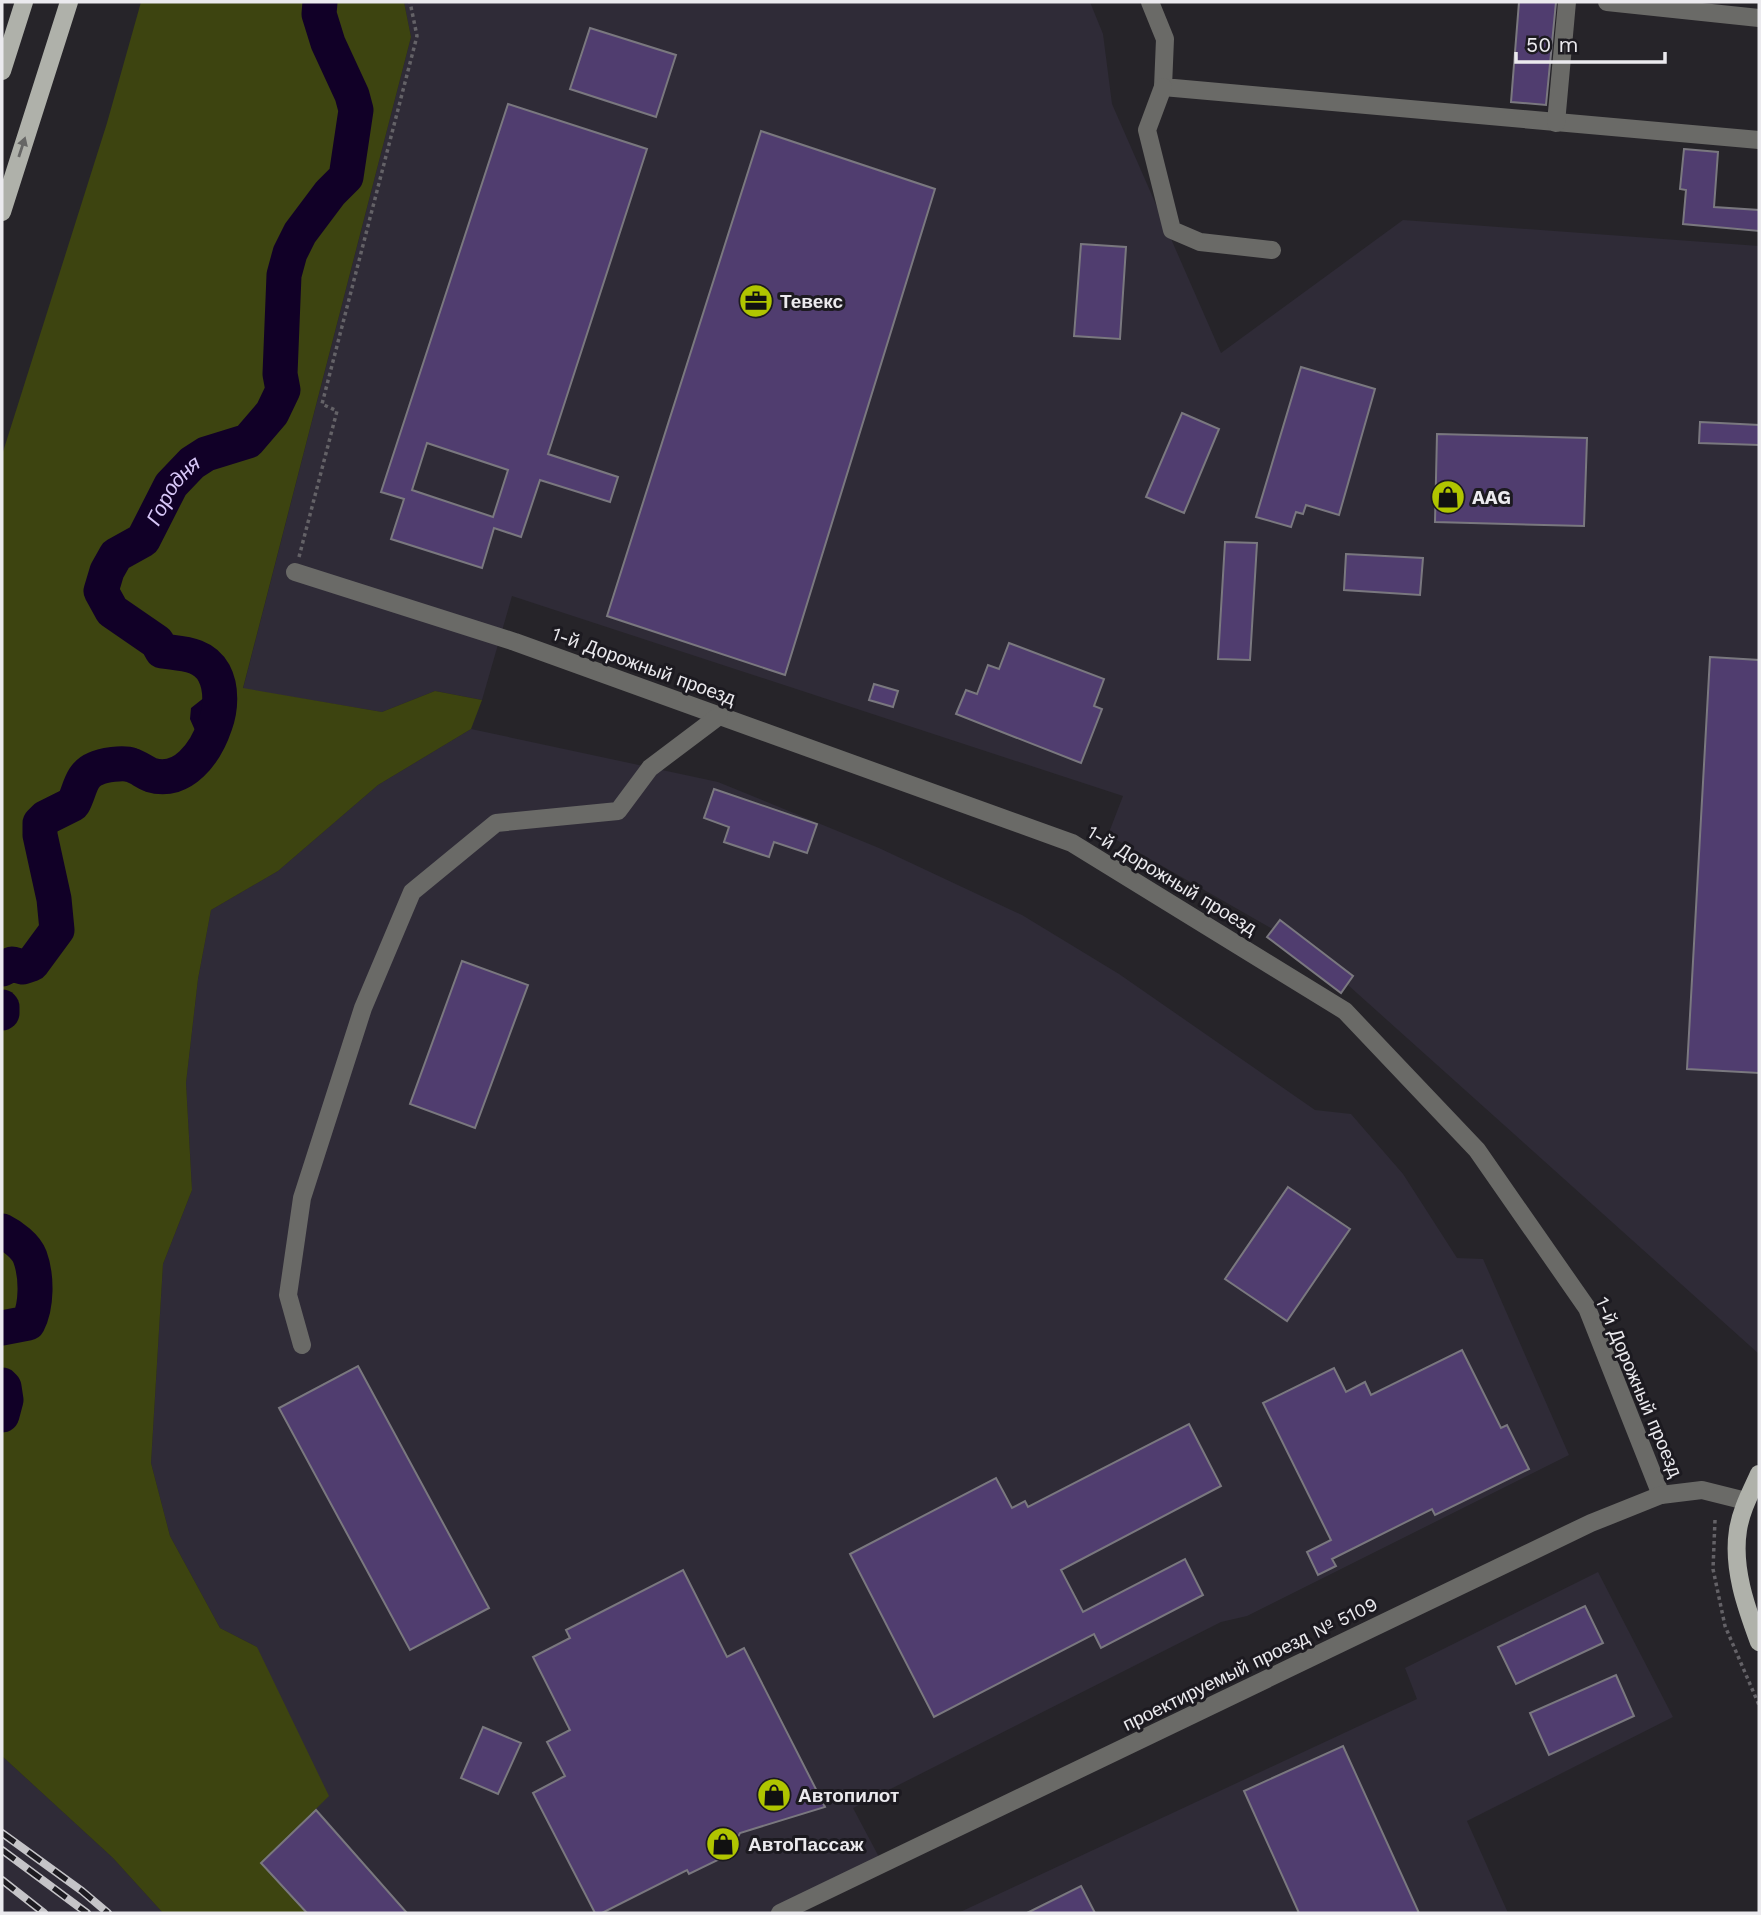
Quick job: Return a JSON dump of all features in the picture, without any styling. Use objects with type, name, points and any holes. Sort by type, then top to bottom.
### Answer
[{"type":"main road","points":[[2,71],[24,2]]},
{"type":"main road","points":[[2,212],[69,2]]},
{"type":"main road","points":[[1759,1474],[1746,1501],[1738,1531],[1737,1569],[1759,1642]]},
{"type":"street","points":[[1150,2],[1165,39],[1163,87],[1147,130],[1172,229],[1200,242],[1272,250]]},
{"type":"street","points":[[1556,123],[1567,2]]},
{"type":"street","points":[[1607,2],[1759,18]]},
{"type":"street","points":[[1163,87],[1759,141]]},
{"type":"street","name":"1-й Дорожный проезд","points":[[295,572],[515,642],[1072,843],[1345,1011],[1476,1150],[1587,1308],[1661,1495]]},
{"type":"street","points":[[302,1345],[288,1295],[302,1198],[363,1009],[412,891],[496,823],[618,811],[650,768],[719,716]]},
{"type":"street","name":"проектируемый проезд № 5109","points":[[780,1913],[1591,1523],[1661,1495],[1702,1490],[1746,1501]]},
{"type":"path","points":[[295,572],[337,411],[322,404],[416,36],[410,2]]},
{"type":"shaded area","points":[[404,2],[1090,2],[1103,34],[1112,104],[1221,353],[1403,220],[1759,246],[1759,1354],[1309,950],[1108,835],[1123,796],[512,596],[482,700],[435,691],[382,712],[243,689],[411,37]]},
{"type":"shaded area","points":[[210,693],[226,700],[233,709],[230,726],[217,745],[201,744],[190,719],[191,708]]},
{"type":"shaded area","points":[[471,729],[718,782],[879,848],[1022,915],[1119,974],[1315,1110],[1351,1114],[1403,1174],[1457,1258],[1483,1259],[1569,1455],[1247,1616],[1221,1622],[853,1808],[879,1857],[773,1913],[307,1913],[261,1863],[257,1647],[220,1628],[170,1536],[151,1463],[163,1264],[192,1190],[186,1083],[198,979],[211,910],[278,871],[378,785]]},
{"type":"shaded area","points":[[1598,1572],[1673,1717],[1467,1821],[1508,1913],[958,1913],[1417,1699],[1405,1668]]},
{"type":"shaded area","points":[[2,1756],[113,1858],[163,1913],[2,1913]]},
{"type":"green space","points":[[141,2],[404,2],[411,37],[243,688],[382,712],[435,691],[482,700],[471,729],[378,785],[278,871],[211,910],[198,979],[186,1083],[192,1190],[163,1264],[151,1463],[170,1536],[220,1628],[257,1647],[329,1796],[261,1863],[307,1913],[163,1913],[113,1858],[2,1756],[2,455],[107,123]]},
{"type":"building","points":[[1519,2],[1556,2],[1546,105],[1511,102]]},
{"type":"building","points":[[590,28],[676,55],[656,117],[570,89]]},
{"type":"building","points":[[508,104],[647,149],[548,454],[618,477],[610,502],[540,480],[521,537],[494,528],[482,568],[391,539],[404,499],[381,492]],"holes":[[[427,443],[508,470],[493,517],[412,490]]]},
{"type":"building","points":[[761,131],[935,189],[785,675],[607,616]]},
{"type":"building","points":[[1684,149],[1718,152],[1714,207],[1759,210],[1759,231],[1683,224],[1686,190],[1680,189]]},
{"type":"building","points":[[1081,244],[1126,247],[1120,339],[1074,336]]},
{"type":"building","points":[[1301,367],[1375,389],[1339,515],[1306,505],[1303,514],[1296,512],[1291,527],[1256,517]]},
{"type":"building","points":[[1182,413],[1219,429],[1184,513],[1146,497]]},
{"type":"building","points":[[1700,422],[1759,425],[1759,445],[1699,443]]},
{"type":"building","points":[[1437,434],[1587,438],[1584,526],[1435,522]]},
{"type":"building","points":[[1225,542],[1257,543],[1250,660],[1218,659]]},
{"type":"building","points":[[1346,554],[1423,558],[1420,595],[1344,590]]},
{"type":"building","points":[[1009,643],[1104,679],[1094,706],[1102,709],[1081,763],[956,714],[966,690],[977,694],[988,665],[999,669]]},
{"type":"building","points":[[1710,657],[1759,660],[1759,1073],[1687,1069]]},
{"type":"building","points":[[874,684],[898,691],[893,707],[869,700]]},
{"type":"building","points":[[714,789],[817,824],[807,853],[774,842],[769,857],[724,842],[729,827],[704,818]]},
{"type":"building","points":[[1280,920],[1353,976],[1341,993],[1267,937]]},
{"type":"building","points":[[462,961],[528,985],[475,1128],[410,1104]]},
{"type":"building","points":[[1288,1187],[1350,1229],[1287,1321],[1225,1279]]},
{"type":"building","points":[[1462,1350],[1501,1428],[1507,1425],[1529,1469],[1435,1515],[1432,1509],[1332,1559],[1336,1566],[1318,1575],[1307,1552],[1331,1540],[1263,1403],[1334,1368],[1346,1392],[1365,1382],[1371,1395]]},
{"type":"building","points":[[358,1366],[489,1608],[410,1650],[279,1408]]},
{"type":"building","points":[[1189,1424],[1221,1486],[1061,1570],[1083,1612],[1185,1559],[1203,1595],[1101,1648],[1094,1634],[934,1717],[850,1554],[996,1478],[1012,1508],[1025,1501],[1028,1507]]},
{"type":"building","points":[[683,1570],[727,1657],[744,1648],[825,1807],[740,1833],[724,1857],[689,1874],[687,1870],[602,1913],[595,1913],[533,1793],[565,1776],[547,1742],[570,1730],[533,1657],[570,1638],[566,1630]]},
{"type":"building","points":[[1585,1606],[1603,1643],[1516,1684],[1498,1647]]},
{"type":"building","points":[[1616,1675],[1634,1716],[1549,1755],[1530,1713]]},
{"type":"building","points":[[483,1727],[521,1743],[498,1794],[461,1778]]},
{"type":"building","points":[[1343,1746],[1419,1913],[1299,1913],[1244,1791]]},
{"type":"building","points":[[316,1810],[407,1913],[307,1913],[261,1863]]},
{"type":"building","points":[[1081,1886],[1095,1913],[1027,1913]]},
{"type":"waterway","name":"Городня","points":[[2,969],[12,964],[23,967],[32,964],[57,930],[40,823],[73,804],[86,775],[99,768],[127,764],[151,775],[163,777],[183,771],[206,746],[215,725],[219,712],[219,692],[217,679],[209,666],[198,658],[162,651],[157,642],[112,611],[101,591],[107,571],[116,555],[143,540],[171,485],[192,463],[206,454],[248,441],[272,413],[283,390],[280,374],[284,275],[290,253],[300,233],[330,193],[346,177],[356,110],[328,43],[319,14],[320,2]]},
{"type":"waterway","name":"Городня","points":[[2,1007],[2,1013]]},
{"type":"waterway","name":"Городня","points":[[2,1231],[28,1253],[34,1273],[35,1291],[28,1323],[2,1328]]},
{"type":"waterway","name":"Городня","points":[[2,1385],[6,1400],[2,1415]]},
{"type":"railway","points":[[2,1833],[108,1913]]},
{"type":"railway","points":[[2,1850],[87,1913]]},
{"type":"railway","points":[[2,1880],[44,1913]]},
{"type":"place","name":"Тевекс","points":[[756,301]]},
{"type":"place","name":"AAG","points":[[1448,497]]},
{"type":"place","name":"Автопилот","points":[[774,1795]]},
{"type":"place","name":"АвтоПассаж","points":[[723,1844]]}]
